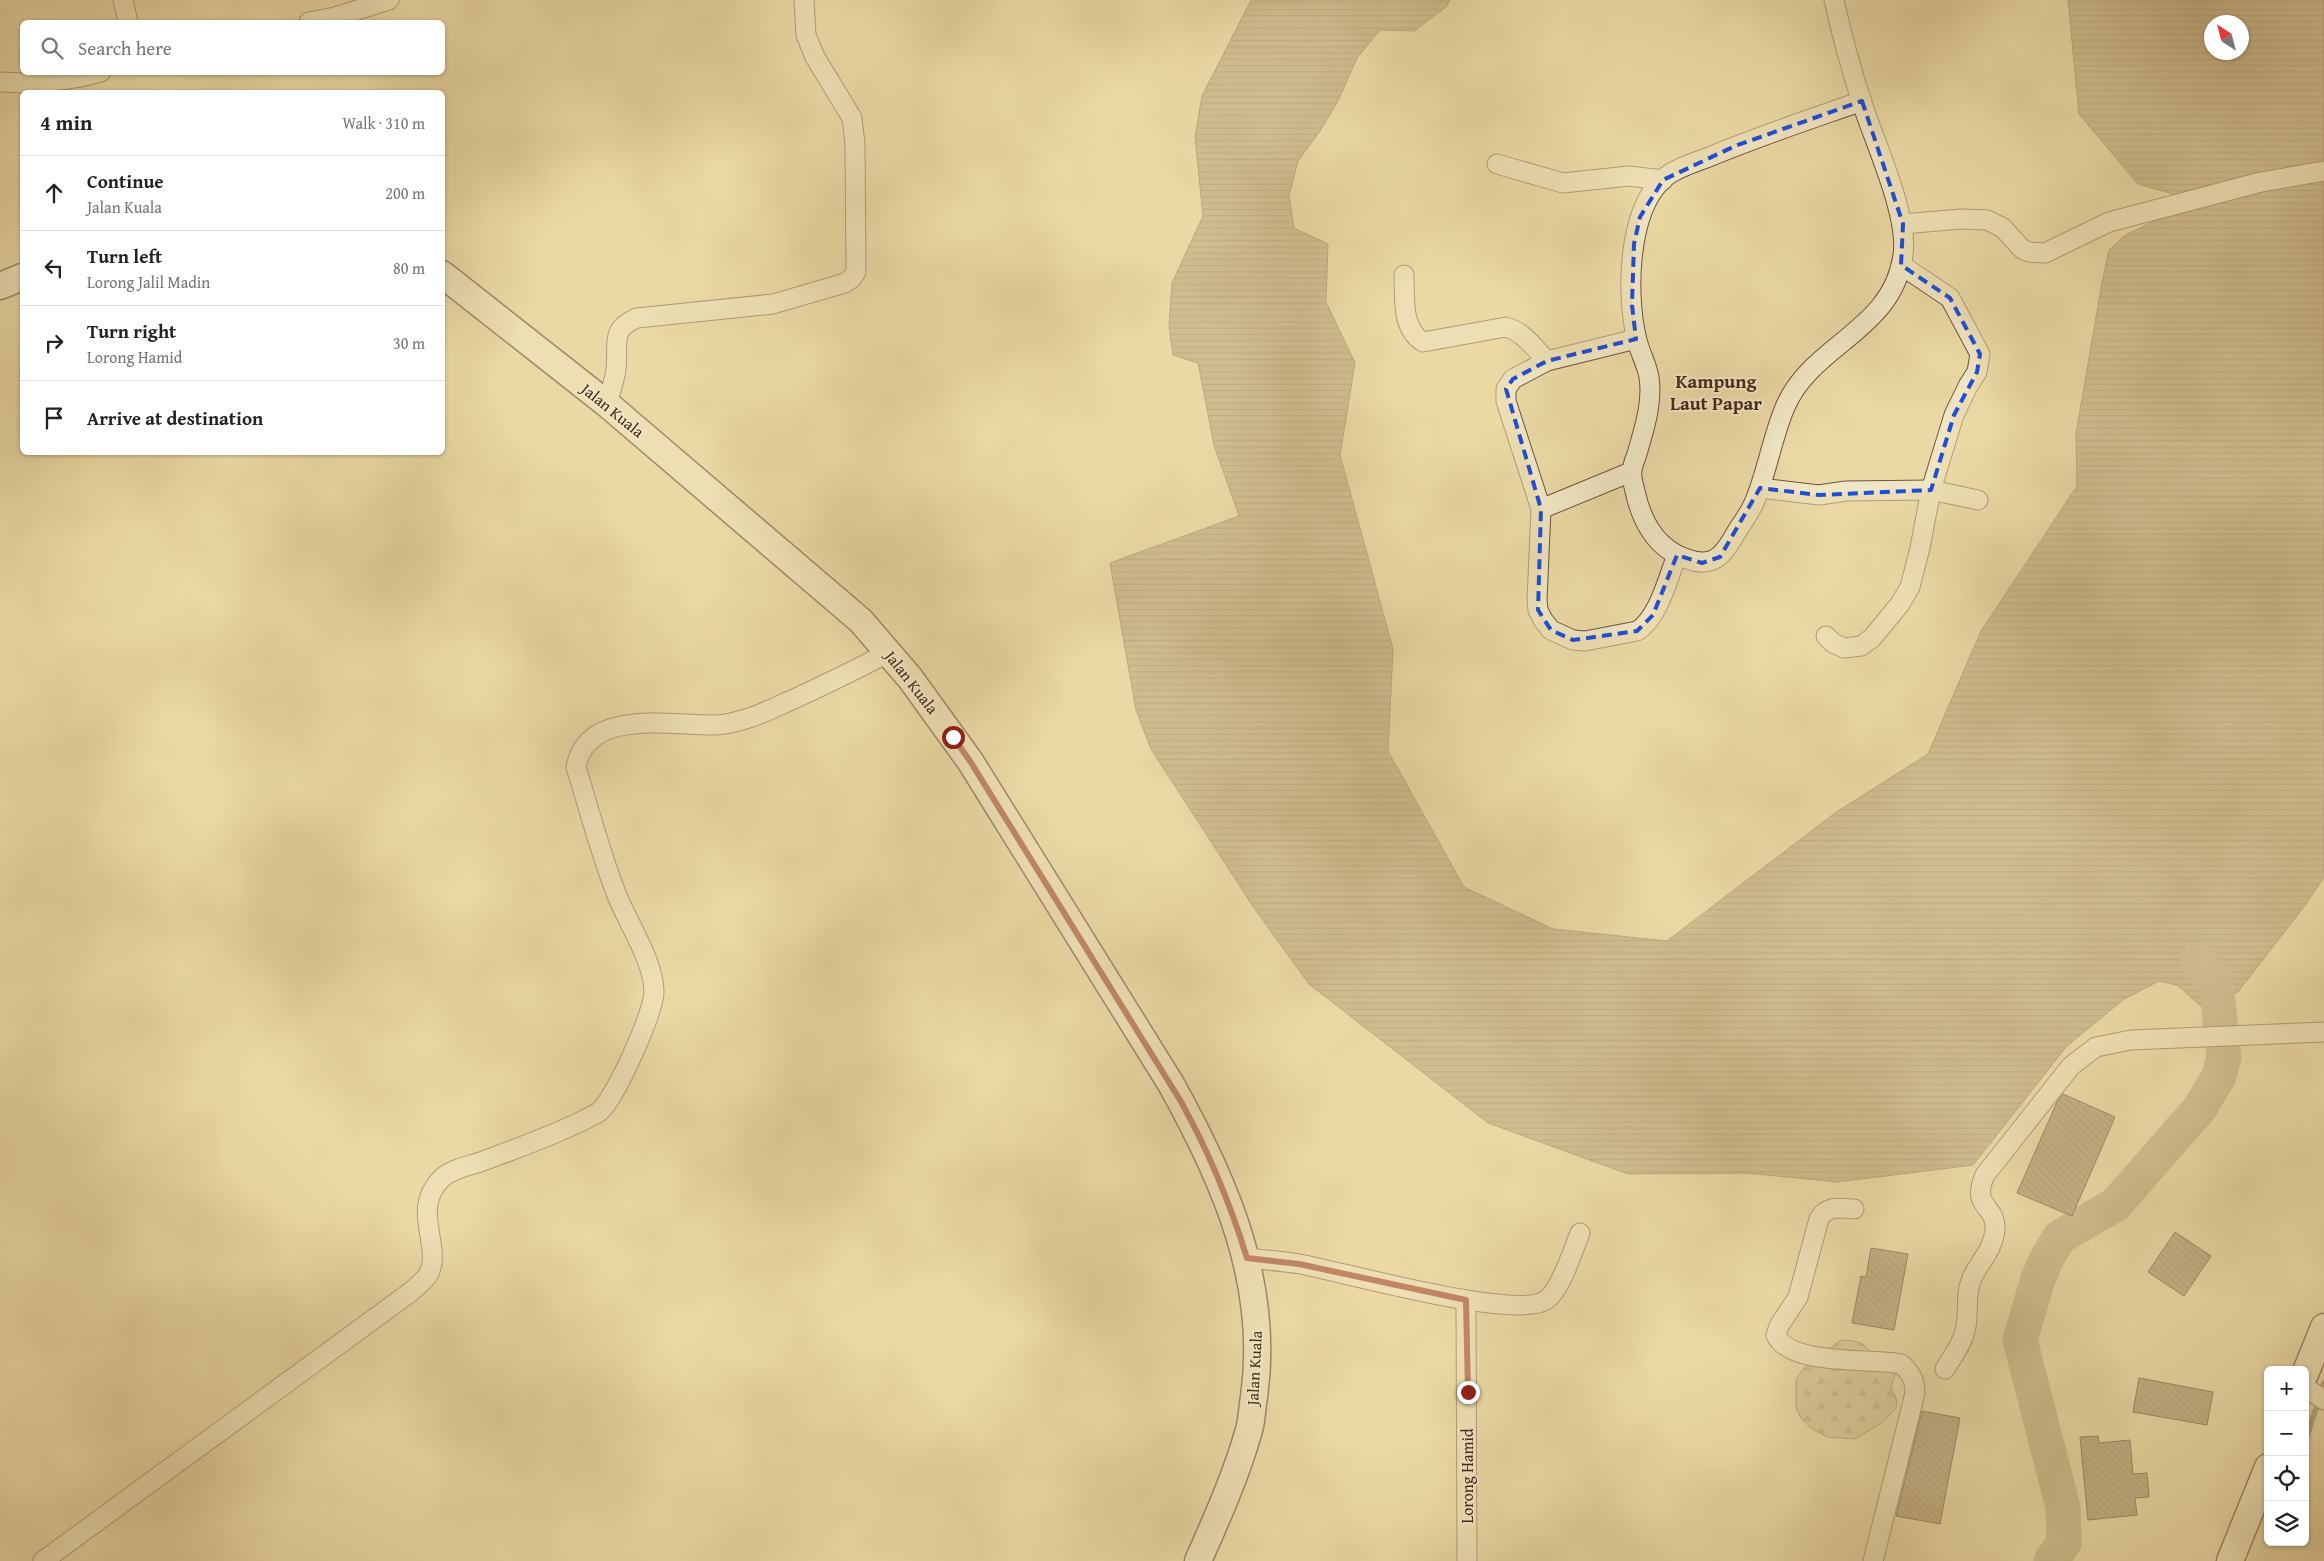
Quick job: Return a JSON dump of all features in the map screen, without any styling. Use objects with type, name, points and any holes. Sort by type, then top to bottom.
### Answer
[{"type":"main road","name":"Jalan Kuala","points":[[445,276],[607,404],[824,588],[861,621],[889,652],[970,761],[1171,1084],[1197,1132],[1219,1179],[1247,1258],[1255,1303],[1259,1345],[1249,1428],[1225,1503],[1198,1561]]},
{"type":"main road","points":[[0,286],[20,278]]},
{"type":"main road","points":[[2308,1366],[2324,1328]]},
{"type":"main road","points":[[2230,1561],[2264,1477]]},
{"type":"street","points":[[123,0],[128,20]]},
{"type":"street","points":[[319,20],[389,0]]},
{"type":"street","points":[[607,404],[616,371],[617,335],[628,322],[637,318],[773,304],[845,283],[852,278],[857,265],[855,144],[852,118],[815,57],[806,35],[804,0]]},
{"type":"street","points":[[1834,0],[1862,101],[1903,224],[1904,254],[1897,282],[1884,303],[1798,385],[1786,405],[1756,501],[1720,557],[1702,563],[1677,555],[1662,546],[1647,527],[1639,511],[1632,472],[1648,414],[1650,397],[1649,376],[1636,339],[1632,305],[1634,244],[1643,210],[1649,197],[1663,180],[1679,170],[1736,146],[1862,101]]},
{"type":"street","points":[[0,82],[50,83],[92,75]]},
{"type":"street","points":[[1497,164],[1563,182],[1629,176],[1663,180]]},
{"type":"street","points":[[1903,224],[1961,219],[1987,220],[2003,228],[2022,249],[2029,252],[2045,253],[2109,222],[2261,182],[2324,171]]},
{"type":"street","points":[[1826,636],[1833,643],[1844,648],[1861,646],[1872,638],[1900,604],[1910,587],[1920,548],[1931,490],[1954,415],[1977,372],[1980,354],[1950,298],[1901,265]]},
{"type":"street","points":[[1404,275],[1408,323],[1416,337],[1424,342],[1506,327],[1524,336],[1547,361]]},
{"type":"street","points":[[1636,339],[1547,361],[1512,379],[1506,389],[1506,401],[1541,510],[1537,571],[1538,610],[1551,630],[1572,640],[1585,641],[1630,633],[1644,627],[1653,615],[1677,555]]},
{"type":"street","points":[[1541,510],[1632,472]]},
{"type":"street","points":[[1760,488],[1819,495],[1846,491],[1931,490],[1978,500]]},
{"type":"street","points":[[43,1561],[412,1291],[428,1274],[432,1260],[427,1206],[432,1190],[444,1176],[457,1169],[482,1161],[583,1120],[600,1111],[611,1097],[650,1012],[654,991],[644,954],[616,894],[576,767],[579,754],[587,742],[600,733],[618,727],[673,722],[715,725],[753,717],[848,674],[889,652]]},
{"type":"street","points":[[1945,1368],[1965,1332],[1967,1294],[1972,1278],[1993,1244],[1995,1218],[1980,1198],[1980,1188],[1985,1175],[2071,1066],[2096,1047],[2132,1040],[2324,1032]]},
{"type":"street","points":[[1854,1209],[1830,1209],[1825,1211],[1818,1219],[1798,1297],[1778,1326],[1776,1334],[1781,1343],[1793,1352],[1901,1364],[1908,1370],[1915,1381],[1915,1393],[1873,1561]]},
{"type":"street","points":[[1247,1258],[1299,1264],[1466,1300],[1515,1306],[1534,1305],[1547,1300],[1558,1286],[1580,1233]]},
{"type":"street","name":"Lorong Hamid","points":[[1466,1300],[1467,1561]]},
{"type":"street","points":[[2309,1390],[2324,1400]]},
{"type":"highlighted area","points":[[1862,101],[1903,224],[1901,265],[1950,298],[1980,354],[1977,372],[1954,415],[1931,490],[1819,495],[1760,488],[1720,557],[1702,563],[1677,555],[1653,615],[1637,631],[1573,640],[1551,630],[1538,610],[1541,509],[1506,389],[1513,379],[1547,361],[1636,339],[1632,305],[1634,244],[1640,217],[1663,180],[1735,146]]},
{"type":"green space","points":[[1841,1340],[1861,1343],[1874,1358],[1889,1361],[1895,1374],[1891,1387],[1897,1401],[1896,1408],[1883,1422],[1855,1439],[1827,1437],[1811,1428],[1801,1418],[1796,1407],[1796,1380],[1803,1369]]},
{"type":"shaded area","points":[[1251,0],[1450,0],[1446,7],[1414,31],[1380,30],[1357,58],[1338,101],[1320,131],[1298,161],[1289,195],[1294,228],[1328,244],[1326,302],[1355,363],[1340,455],[1393,649],[1388,751],[1464,887],[1553,929],[1667,941],[1835,813],[1928,754],[1981,631],[2077,486],[2076,434],[2109,250],[2124,236],[2183,207],[2180,196],[2138,184],[2079,114],[2068,0],[2324,0],[2324,877],[2306,904],[2238,992],[2201,1006],[2177,985],[2159,981],[2124,999],[2067,1046],[1973,1165],[1837,1182],[1746,1173],[1628,1174],[1488,1123],[1309,984],[1254,908],[1151,749],[1136,710],[1110,563],[1239,516],[1214,445],[1198,363],[1173,355],[1169,326],[1172,283],[1203,216],[1195,137],[1202,96]]},
{"type":"building","points":[[2063,1094],[2115,1117],[2072,1216],[2017,1193],[2057,1102]]},
{"type":"building","points":[[2175,1232],[2211,1256],[2184,1296],[2148,1272]]},
{"type":"building","points":[[1871,1248],[1908,1254],[1894,1330],[1852,1323],[1861,1276],[1866,1277]]},
{"type":"building","points":[[2139,1378],[2213,1392],[2207,1425],[2133,1412]]},
{"type":"building","points":[[1922,1411],[1960,1418],[1940,1524],[1896,1516]]},
{"type":"building","points":[[2098,1436],[2099,1443],[2130,1440],[2133,1474],[2147,1473],[2149,1497],[2135,1498],[2137,1515],[2088,1520],[2080,1437]]},
{"type":"waterway","points":[[2051,1561],[2064,1543],[2063,1507],[2020,1340],[2038,1279],[2047,1258],[2060,1237],[2116,1204],[2200,1108],[2219,1076],[2224,1057],[2216,982],[2197,959]]},
{"type":"waterway","points":[[2309,1430],[2324,1383]]},
{"type":"district","name":"Kampung Laut Papar","points":[[1716,392]]},
{"type":"route","points":[[953,737],[970,761],[1180,1100],[1219,1179],[1237,1225],[1247,1258],[1299,1264],[1466,1300],[1468,1392]]}]
